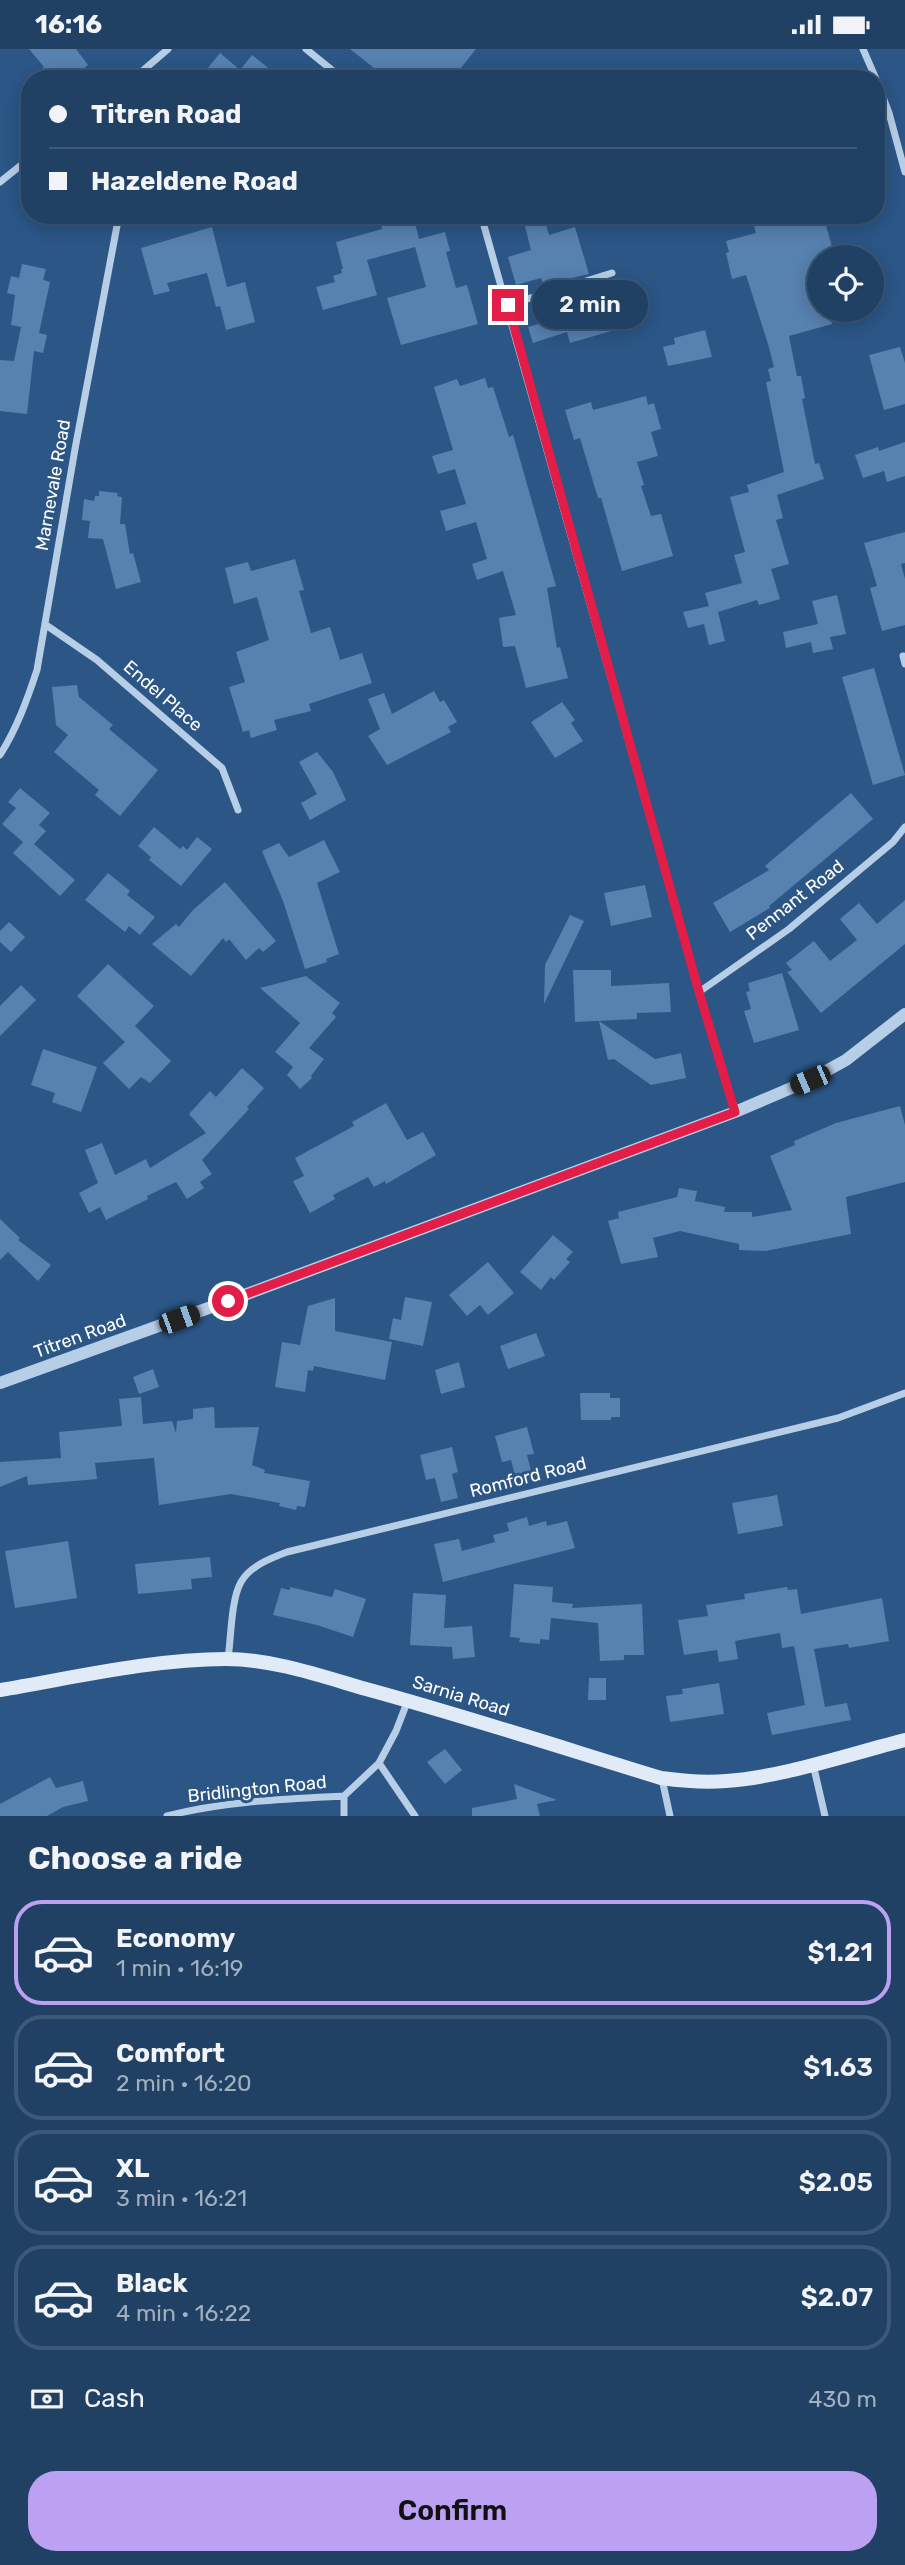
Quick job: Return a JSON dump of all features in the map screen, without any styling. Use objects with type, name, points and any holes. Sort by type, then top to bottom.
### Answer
[{"type":"main road","name":"Sarnia Road","points":[[0,1690],[186,1661],[229,1659],[265,1663],[408,1700],[662,1778],[693,1782],[764,1776],[905,1739]]},
{"type":"street","points":[[144,70],[168,49]]},
{"type":"street","points":[[306,49],[332,70]]},
{"type":"street","points":[[863,49],[872,70]]},
{"type":"street","points":[[885,103],[905,172]]},
{"type":"street","points":[[0,182],[21,166]]},
{"type":"street","name":"Marnevale Road","points":[[0,754],[26,703],[37,670],[117,224]]},
{"type":"street","points":[[484,224],[735,1112]]},
{"type":"street","points":[[508,305],[612,273]]},
{"type":"street","name":"Endel Place","points":[[46,625],[96,660],[222,768],[238,810]]},
{"type":"street","name":"Pennant Road","points":[[699,992],[789,929],[893,842],[905,827]]},
{"type":"street","name":"Titren Road","points":[[0,1383],[254,1292],[735,1112],[810,1080],[846,1060],[905,1014]]},
{"type":"street","name":"Romford Road","points":[[229,1659],[240,1582],[250,1571],[267,1560],[287,1552],[838,1417],[905,1393]]},
{"type":"street","name":"Bridlington Road","points":[[167,1816],[200,1809],[344,1796],[379,1763],[408,1700]]},
{"type":"street","points":[[379,1763],[415,1816]]},
{"type":"street","points":[[813,1763],[825,1816]]},
{"type":"street","points":[[662,1778],[670,1816]]},
{"type":"street","points":[[344,1796],[344,1816]]},
{"type":"building","points":[[29,49],[76,49],[88,65],[82,70],[40,70],[44,67]]},
{"type":"building","points":[[350,49],[476,49],[459,70],[377,70]]},
{"type":"building","points":[[220,53],[240,70],[206,70]]},
{"type":"building","points":[[252,55],[271,70],[240,70]]},
{"type":"building","points":[[381,224],[415,224],[419,239],[445,232],[450,251],[446,252],[456,288],[467,285],[478,324],[401,345],[387,298],[426,287],[415,247],[367,260],[377,295],[323,310],[316,287],[335,282],[333,276],[342,273],[343,269],[336,242],[382,229]]},
{"type":"building","points":[[524,224],[546,224],[549,235],[575,227],[589,274],[543,285],[541,278],[516,285],[508,257],[531,250]]},
{"type":"building","points":[[754,224],[826,224],[832,245],[807,245],[807,322],[832,324],[789,336],[797,376],[801,376],[805,398],[802,399],[815,464],[819,463],[824,479],[777,495],[783,518],[776,520],[789,564],[771,569],[780,599],[759,605],[757,600],[718,612],[725,641],[709,645],[704,624],[688,628],[683,612],[709,606],[705,593],[742,583],[734,555],[745,552],[730,497],[749,492],[747,485],[784,472],[766,382],[771,381],[768,369],[774,367],[746,275],[732,279],[726,241],[756,233]]},
{"type":"building","points":[[212,227],[227,287],[245,282],[255,322],[226,330],[220,306],[216,307],[207,273],[167,283],[170,291],[154,295],[141,248]]},
{"type":"building","points":[[22,264],[46,269],[43,280],[50,282],[39,333],[47,335],[43,353],[34,351],[27,414],[0,411],[0,360],[14,361],[21,327],[11,325],[15,295],[7,293],[11,276],[19,278]]},
{"type":"building","points":[[592,286],[595,295],[604,292],[615,330],[570,343],[567,332],[533,343],[528,327],[574,314],[568,293]]},
{"type":"building","points":[[705,330],[712,357],[668,366],[663,347],[675,344],[674,338]]},
{"type":"building","points":[[900,347],[905,363],[905,404],[884,410],[869,355]]},
{"type":"building","points":[[485,378],[488,388],[493,387],[509,437],[513,435],[556,586],[547,588],[557,648],[560,647],[568,678],[526,688],[515,646],[503,647],[499,618],[516,615],[503,571],[477,580],[472,564],[487,559],[476,522],[446,531],[440,511],[466,504],[455,469],[438,474],[432,456],[453,450],[434,387],[457,379],[460,386]]},
{"type":"building","points":[[646,396],[648,405],[654,403],[661,429],[651,432],[658,456],[637,462],[644,485],[641,486],[651,516],[661,514],[673,556],[622,571],[580,438],[574,440],[565,410],[591,402],[593,410]]},
{"type":"building","points":[[905,442],[905,476],[887,482],[884,471],[863,478],[855,455],[878,447],[879,451]]},
{"type":"building","points":[[99,491],[118,493],[117,496],[122,497],[120,524],[125,524],[130,554],[133,553],[141,582],[116,589],[103,539],[88,538],[90,521],[82,520],[84,499],[94,501],[95,496],[99,496]]},
{"type":"building","points":[[905,532],[905,563],[901,564],[905,579],[905,625],[882,631],[870,588],[877,586],[864,543]]},
{"type":"building","points":[[295,559],[304,590],[299,591],[311,633],[330,627],[340,660],[362,653],[372,683],[309,704],[311,711],[274,720],[277,730],[251,738],[249,730],[243,732],[229,687],[245,682],[236,652],[269,640],[257,597],[234,604],[225,568],[248,562],[251,571]]},
{"type":"building","points":[[837,595],[846,634],[830,637],[833,649],[813,653],[811,642],[786,648],[783,632],[818,624],[812,601]]},
{"type":"building","points":[[874,668],[905,775],[873,785],[842,677]]},
{"type":"building","points":[[77,685],[79,697],[113,725],[109,729],[158,770],[120,816],[95,795],[99,790],[54,752],[68,735],[56,725],[52,687]]},
{"type":"building","points":[[434,691],[440,702],[444,700],[457,722],[448,727],[451,732],[387,765],[368,736],[380,729],[368,699],[384,693],[392,714]]},
{"type":"building","points":[[562,702],[575,720],[571,723],[583,741],[555,758],[531,722]]},
{"type":"building","points":[[317,752],[333,772],[346,800],[310,820],[301,803],[317,794],[299,762]]},
{"type":"building","points":[[20,788],[50,813],[39,825],[46,831],[34,844],[75,880],[60,896],[13,853],[23,842],[2,824],[16,808],[8,802]]},
{"type":"building","points":[[851,793],[873,819],[769,906],[770,908],[730,932],[713,903],[769,870],[765,866]]},
{"type":"building","points":[[154,827],[180,849],[183,846],[187,850],[197,837],[212,849],[181,886],[149,860],[151,857],[138,846]]},
{"type":"building","points":[[324,840],[340,872],[317,883],[339,954],[326,959],[327,962],[305,969],[283,901],[262,851],[279,843],[289,857]]},
{"type":"building","points":[[108,873],[130,891],[127,895],[155,917],[140,935],[129,926],[125,932],[85,900]]},
{"type":"building","points":[[225,882],[276,941],[263,952],[259,948],[246,960],[229,939],[226,942],[223,938],[191,976],[152,944],[176,924],[179,927],[193,910]]},
{"type":"building","points":[[645,885],[652,917],[611,926],[604,893]]},
{"type":"building","points":[[905,900],[905,944],[821,1013],[787,972],[792,970],[786,963],[814,941],[830,961],[857,940],[840,919],[859,903],[877,924]]},
{"type":"building","points":[[570,915],[584,921],[544,1004],[545,965]]},
{"type":"building","points":[[9,922],[25,937],[11,952],[0,942],[0,931]]},
{"type":"building","points":[[108,964],[154,1006],[135,1026],[171,1061],[150,1083],[141,1077],[129,1089],[103,1063],[125,1042],[77,996]]},
{"type":"building","points":[[573,970],[611,970],[611,986],[669,983],[671,1012],[637,1013],[637,1019],[575,1022]]},
{"type":"building","points":[[782,973],[799,1030],[754,1043],[744,1011],[751,1009],[746,992],[750,991],[748,983]]},
{"type":"building","points":[[306,976],[340,1003],[332,1013],[336,1017],[309,1048],[324,1059],[312,1078],[300,1089],[287,1075],[293,1067],[275,1052],[300,1023],[260,988]]},
{"type":"building","points":[[21,985],[36,1000],[0,1036],[0,1006]]},
{"type":"building","points":[[599,1021],[655,1059],[681,1053],[686,1078],[651,1085],[614,1059],[608,1060]]},
{"type":"building","points":[[43,1049],[97,1067],[81,1112],[52,1102],[55,1093],[31,1085]]},
{"type":"building","points":[[242,1068],[264,1088],[247,1107],[249,1109],[202,1160],[212,1174],[200,1182],[204,1188],[187,1199],[176,1182],[106,1220],[100,1207],[89,1213],[79,1193],[98,1183],[85,1150],[102,1143],[115,1175],[146,1159],[150,1168],[206,1133],[189,1114],[210,1091],[216,1097]]},
{"type":"building","points":[[386,1103],[407,1140],[423,1132],[436,1155],[386,1184],[385,1181],[374,1187],[368,1177],[333,1195],[335,1199],[310,1213],[293,1181],[304,1176],[295,1158],[354,1126],[352,1122]]},
{"type":"building","points":[[900,1106],[905,1125],[905,1182],[846,1197],[851,1234],[766,1251],[739,1250],[739,1244],[680,1231],[653,1238],[658,1257],[621,1264],[608,1221],[619,1218],[618,1212],[677,1197],[679,1188],[697,1191],[695,1201],[725,1207],[724,1212],[752,1212],[752,1217],[792,1210],[770,1156],[795,1145],[794,1141],[836,1123]]},
{"type":"building","points":[[0,1219],[20,1238],[18,1240],[51,1265],[38,1281],[8,1252],[0,1260]]},
{"type":"building","points":[[553,1235],[573,1252],[566,1259],[570,1262],[554,1280],[551,1277],[541,1290],[520,1272]]},
{"type":"building","points":[[488,1262],[514,1293],[488,1315],[480,1305],[467,1316],[449,1295]]},
{"type":"building","points":[[405,1297],[432,1302],[423,1346],[389,1339],[393,1318],[401,1320]]},
{"type":"building","points":[[335,1298],[335,1331],[392,1342],[385,1380],[314,1366],[313,1371],[308,1370],[305,1392],[275,1387],[282,1342],[300,1345],[308,1306]]},
{"type":"building","points":[[536,1333],[545,1356],[508,1369],[500,1346]]},
{"type":"building","points":[[459,1362],[465,1387],[441,1394],[435,1370]]},
{"type":"building","points":[[153,1369],[159,1387],[139,1394],[133,1377]]},
{"type":"building","points":[[580,1393],[610,1393],[610,1398],[620,1398],[620,1417],[611,1417],[611,1420],[581,1420]]},
{"type":"building","points":[[141,1397],[143,1424],[172,1421],[176,1433],[177,1421],[193,1419],[193,1409],[214,1407],[215,1428],[259,1427],[252,1465],[265,1470],[264,1473],[310,1481],[305,1507],[297,1506],[296,1510],[279,1506],[280,1503],[231,1494],[159,1505],[154,1458],[95,1463],[97,1479],[28,1485],[27,1476],[0,1487],[0,1462],[61,1458],[59,1432],[122,1426],[119,1399]]},
{"type":"building","points":[[527,1427],[534,1454],[527,1455],[533,1479],[517,1483],[511,1460],[502,1462],[495,1436]]},
{"type":"building","points":[[452,1447],[458,1472],[452,1474],[458,1498],[441,1502],[435,1478],[426,1480],[420,1455]]},
{"type":"building","points":[[777,1495],[783,1526],[738,1534],[732,1503]]},
{"type":"building","points":[[527,1517],[529,1526],[546,1521],[547,1526],[567,1521],[575,1548],[443,1582],[434,1544],[459,1539],[462,1551],[495,1542],[493,1535],[509,1531],[507,1523]]},
{"type":"building","points":[[68,1541],[77,1598],[15,1608],[5,1551]]},
{"type":"building","points":[[210,1557],[212,1577],[191,1579],[192,1589],[138,1594],[135,1564]]},
{"type":"building","points":[[514,1584],[553,1587],[552,1602],[573,1604],[572,1608],[642,1604],[644,1655],[624,1655],[624,1660],[600,1661],[598,1623],[551,1618],[549,1640],[540,1639],[540,1644],[519,1642],[520,1638],[510,1637]]},
{"type":"building","points":[[290,1587],[332,1597],[335,1589],[366,1599],[353,1637],[273,1615],[281,1588],[290,1590]]},
{"type":"building","points":[[787,1587],[788,1590],[797,1589],[801,1614],[882,1598],[889,1641],[849,1648],[848,1644],[814,1649],[825,1707],[847,1703],[851,1720],[772,1735],[767,1713],[805,1705],[794,1646],[782,1648],[780,1633],[735,1641],[738,1659],[719,1662],[717,1650],[684,1655],[678,1620],[708,1616],[706,1605],[745,1599],[744,1594]]},
{"type":"building","points":[[413,1593],[446,1595],[444,1628],[472,1626],[475,1657],[453,1659],[452,1647],[410,1645]]},
{"type":"building","points":[[589,1678],[606,1678],[606,1700],[588,1700]]},
{"type":"building","points":[[719,1683],[724,1714],[670,1722],[666,1696],[683,1694],[682,1689]]},
{"type":"building","points":[[445,1749],[462,1770],[445,1784],[427,1762]]},
{"type":"building","points":[[50,1777],[56,1788],[83,1781],[88,1801],[63,1807],[47,1816],[0,1816],[0,1804]]},
{"type":"building","points":[[514,1784],[557,1800],[537,1804],[540,1816],[472,1816],[472,1808],[517,1799]]},
{"type":"route","points":[[228,1301],[735,1112],[699,992],[508,305]]}]
